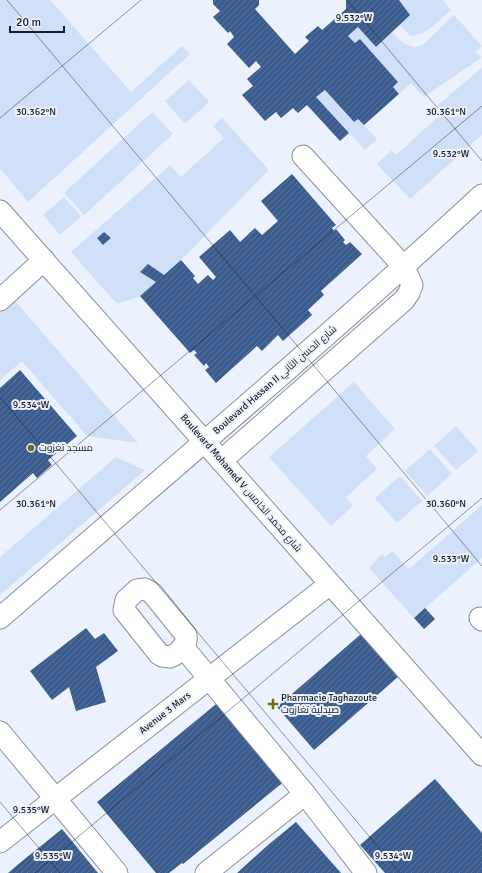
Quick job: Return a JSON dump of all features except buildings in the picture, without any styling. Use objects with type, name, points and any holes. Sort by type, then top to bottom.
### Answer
[{"type":"street","points":[[221,461],[404,300],[412,286],[404,267],[303,156]]},
{"type":"street","name":"Boulevard Hassan II شارع الحسن الثاني","points":[[0,618],[205,442],[404,267],[482,195]]},
{"type":"street","name":"Boulevard Mohamed V شارع محمد الخامس","points":[[0,211],[482,755]]},
{"type":"street","points":[[0,300],[44,260]]},
{"type":"street","name":"Avenue 3 Mars","points":[[0,842],[330,584]]},
{"type":"street","points":[[183,647],[305,794],[366,873]]},
{"type":"street","points":[[0,732],[57,798],[118,873]]},
{"type":"street","points":[[206,873],[305,794]]},
{"type":"shaded area","points":[[0,0],[50,0],[131,92],[182,46],[190,54],[28,202],[0,168]]},
{"type":"shaded area","points":[[399,0],[443,0],[451,10],[427,30],[411,36],[399,25],[410,15]]},
{"type":"shaded area","points":[[454,15],[482,46],[475,52],[482,57],[424,97],[411,83],[399,94],[393,87],[398,82],[360,39],[355,43],[348,36],[358,27],[376,47],[392,32],[406,45],[414,47],[424,44]]},
{"type":"shaded area","points":[[482,68],[482,135],[410,199],[377,164],[392,150],[396,155],[440,115],[434,108]]},
{"type":"shaded area","points":[[189,80],[209,102],[185,124],[165,101]]},
{"type":"shaded area","points":[[325,90],[354,122],[358,119],[377,139],[365,150],[316,97]]},
{"type":"shaded area","points":[[152,112],[173,134],[84,215],[64,193]]},
{"type":"shaded area","points":[[222,118],[269,170],[181,260],[164,275],[148,265],[140,271],[156,282],[140,296],[117,304],[71,252],[170,165],[181,177],[224,138],[213,126]]},
{"type":"shaded area","points":[[64,197],[81,216],[60,235],[43,215]]},
{"type":"shaded area","points":[[10,295],[138,443],[87,436],[22,361],[0,380],[0,304]]},
{"type":"shaded area","points":[[354,382],[395,429],[366,456],[377,469],[346,497],[353,506],[331,526],[269,457]]},
{"type":"shaded area","points":[[456,426],[478,451],[456,470],[434,446]]},
{"type":"shaded area","points":[[430,449],[452,474],[427,496],[405,471]]},
{"type":"shaded area","points":[[116,457],[145,470],[0,595],[0,557]]},
{"type":"shaded area","points":[[400,476],[422,501],[397,523],[375,498]]},
{"type":"shaded area","points":[[482,505],[482,558],[414,618],[369,568],[382,554],[385,557],[392,551],[409,569]]},
{"type":"place","name":"مسجد تغزوت","points":[[31,448]]},
{"type":"place","name":"Pharmacie Taghazoute صيدلية تغازوت","points":[[273,704]]}]
